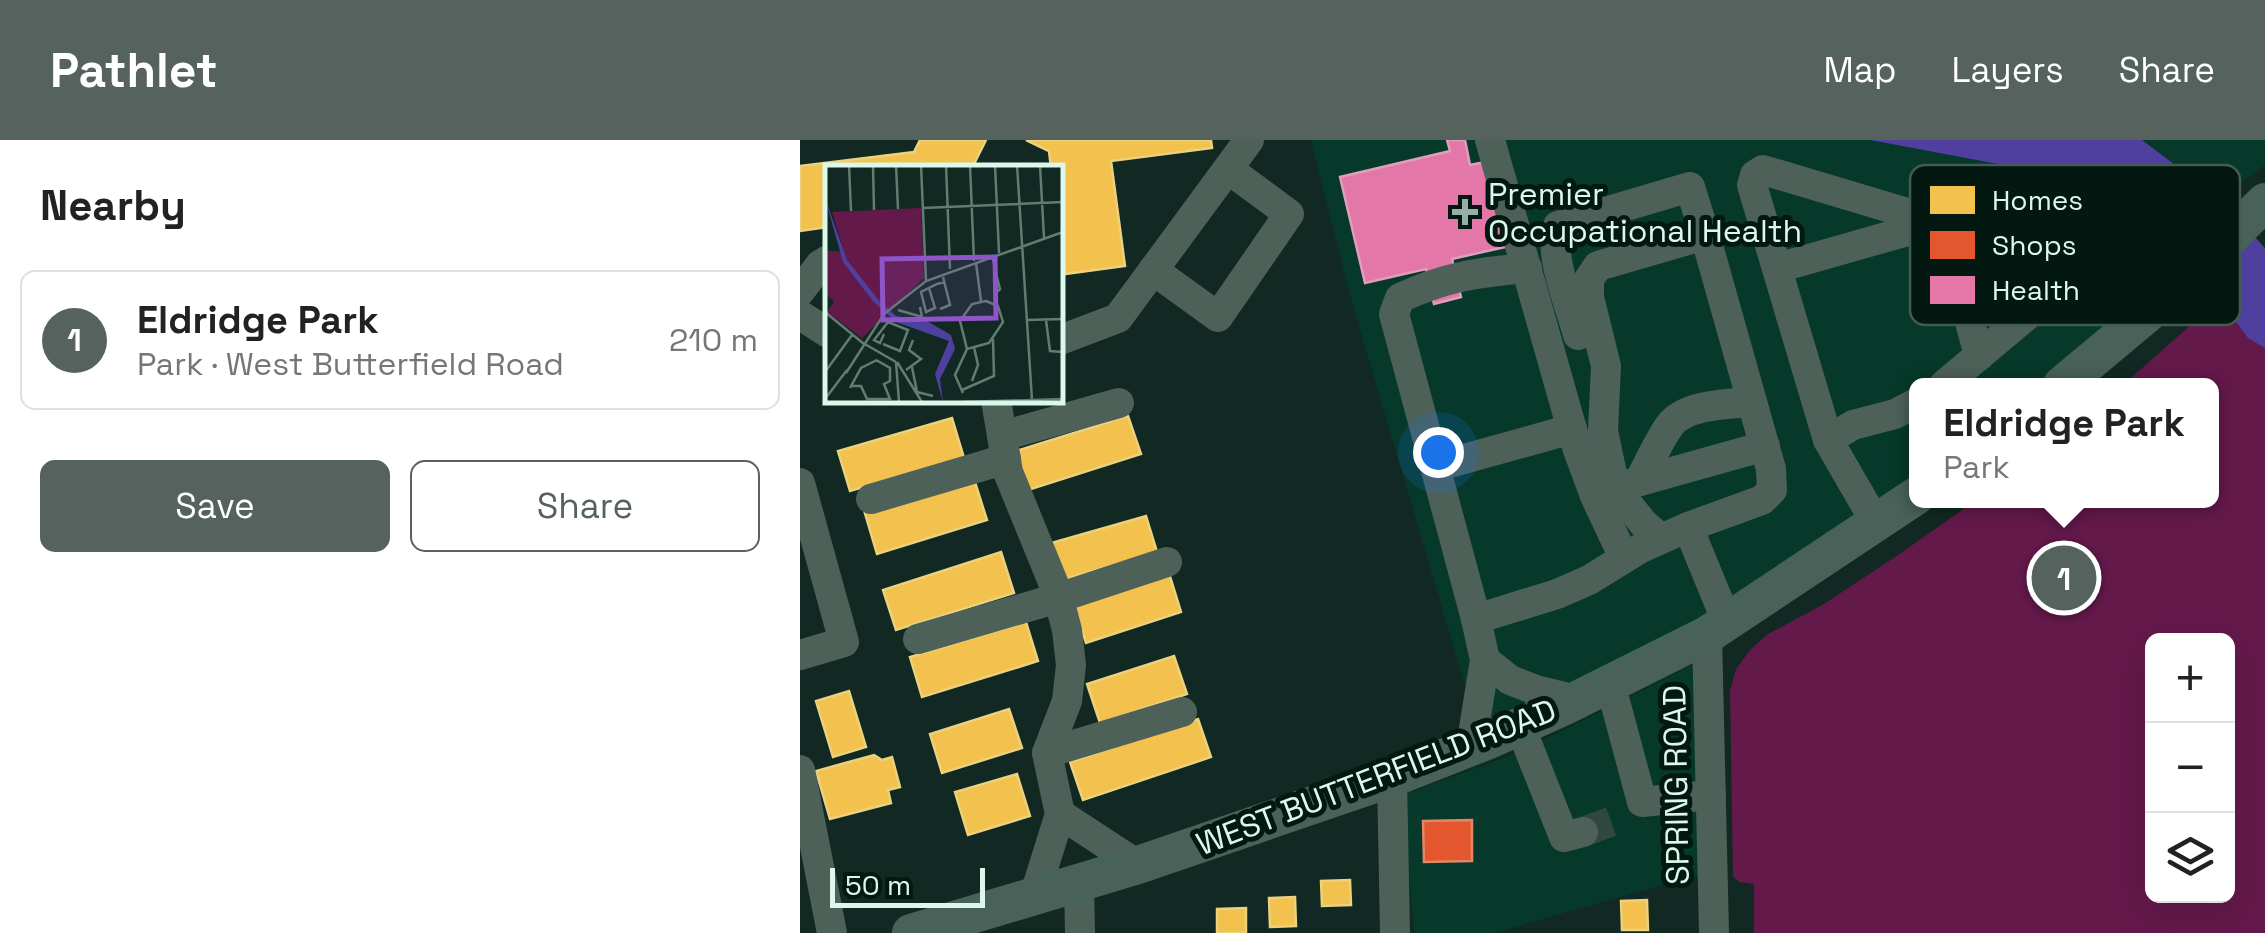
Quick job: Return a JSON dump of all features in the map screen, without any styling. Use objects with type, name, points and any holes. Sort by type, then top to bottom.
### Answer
[{"type":"main road","points":[[2240,227],[2262,206]]},
{"type":"main road","points":[[2071,378],[2134,325]]},
{"type":"main road","name":"WEST BUTTERFIELD ROAD","points":[[911,933],[1138,866],[1392,778],[1520,726],[1717,628],[1909,501]]},
{"type":"street","points":[[1062,339],[1118,318],[1249,140]]},
{"type":"street","points":[[1490,140],[1572,429],[1624,558]]},
{"type":"street","points":[[1153,270],[1218,317],[1289,214],[1228,169]]},
{"type":"street","points":[[1876,523],[1828,440],[1752,185],[1755,175],[1763,170],[1910,214]]},
{"type":"street","points":[[1476,618],[1557,594],[1674,533],[1762,500],[1772,490],[1765,446],[1690,187],[1558,226],[1555,251],[1590,376],[1604,402]]},
{"type":"street","points":[[1777,268],[1910,230]]},
{"type":"street","points":[[1706,235],[1598,266],[1589,278],[1589,297],[1606,366],[1603,431],[1644,522],[1674,533],[1717,628]]},
{"type":"street","points":[[800,291],[825,262]]},
{"type":"street","points":[[1471,747],[1485,660],[1394,314],[1400,298],[1426,286],[1466,274],[1526,268]]},
{"type":"street","points":[[800,314],[825,331]]},
{"type":"street","points":[[1969,325],[1979,356]]},
{"type":"street","points":[[1953,378],[2016,325]]},
{"type":"street","points":[[996,402],[1021,508],[1068,630],[1071,665],[1067,700],[1047,753],[1060,814],[1034,897]]},
{"type":"street","points":[[1627,484],[1672,422],[1692,412],[1752,402]]},
{"type":"street","points":[[871,499],[1119,404]]},
{"type":"street","points":[[1828,440],[1853,424],[1909,407]]},
{"type":"street","points":[[1435,466],[1572,429]]},
{"type":"street","points":[[1627,484],[1765,446]]},
{"type":"street","points":[[800,482],[844,642],[800,656]]},
{"type":"street","points":[[918,639],[1167,562]]},
{"type":"street","name":"SPRING ROAD","points":[[1714,933],[1711,795],[1717,628]]},
{"type":"street","points":[[1485,660],[1510,680],[1577,700]]},
{"type":"street","points":[[1610,683],[1633,809],[1711,795]]},
{"type":"street","points":[[1047,753],[1182,712]]},
{"type":"street","points":[[1520,726],[1564,837],[1583,832]]},
{"type":"street","points":[[800,770],[832,933]]},
{"type":"street","points":[[1392,778],[1395,933]]},
{"type":"street","points":[[1060,814],[1138,866]]},
{"type":"street","points":[[1079,883],[1080,933]]},
{"type":"shaded area","points":[[1311,140],[1870,140],[2003,165],[1910,165],[1910,325],[2104,325],[2045,378],[1909,378],[1909,481],[1844,531],[1703,620],[1479,733],[1353,306]]},
{"type":"shaded area","points":[[1870,140],[2142,140],[2175,165],[2003,165]]},
{"type":"shaded area","points":[[2142,140],[2265,140],[2265,165],[2240,183],[2240,165],[2175,165]]},
{"type":"shaded area","points":[[2240,221],[2265,248],[2265,348],[2248,338],[2238,325]]},
{"type":"shaded area","points":[[2265,254],[2265,933],[1754,933],[1754,884],[1739,882],[1733,876],[1730,691],[1736,669],[1750,650],[1768,634],[1824,604],[1965,508],[2219,508],[2219,378],[2131,378],[2191,325],[2240,325],[2240,279]]},
{"type":"shaded area","points":[[1696,663],[1705,873],[1493,933],[1414,933],[1402,795],[1520,752]]},
{"type":"building: Homes","points":[[920,140],[986,140],[974,165],[825,165],[825,227],[800,231],[800,166],[914,152]]},
{"type":"building: Homes","points":[[1026,140],[1211,140],[1212,148],[1111,161],[1125,266],[1065,274],[1062,165],[1051,165],[1049,151]]},
{"type":"building: Homes","points":[[1128,416],[1141,454],[1028,490],[1016,451]]},
{"type":"building: Homes","points":[[952,418],[964,458],[850,491],[838,451]]},
{"type":"building: Homes","points":[[973,476],[987,520],[877,554],[864,510]]},
{"type":"building: Homes","points":[[1146,516],[1157,552],[1062,580],[1051,543]]},
{"type":"building: Homes","points":[[1001,552],[1014,593],[896,630],[883,590]]},
{"type":"building: Homes","points":[[1169,573],[1181,612],[1086,643],[1074,604]]},
{"type":"building: Homes","points":[[1026,622],[1038,661],[922,697],[910,657]]},
{"type":"building: Homes","points":[[1174,656],[1187,694],[1100,723],[1087,684]]},
{"type":"building: Homes","points":[[849,691],[866,747],[833,757],[816,701]]},
{"type":"building: Homes","points":[[1009,709],[1022,748],[942,773],[930,734]]},
{"type":"building: Homes","points":[[1198,719],[1211,757],[1083,800],[1070,762]]},
{"type":"building: Homes","points":[[874,755],[882,760],[892,757],[900,787],[888,790],[891,803],[830,819],[816,771]]},
{"type":"building: Homes","points":[[1017,774],[1030,816],[968,835],[955,792]]},
{"type":"building: Homes","points":[[1350,880],[1351,905],[1322,906],[1321,881]]},
{"type":"building: Homes","points":[[1295,897],[1296,926],[1270,927],[1269,898]]},
{"type":"building: Homes","points":[[1647,900],[1648,930],[1622,930],[1621,901]]},
{"type":"building: Homes","points":[[1246,908],[1246,933],[1217,933],[1217,909]]},
{"type":"building: Shops","points":[[1472,820],[1472,861],[1424,862],[1423,821]]},
{"type":"building: Health","points":[[1447,140],[1465,140],[1470,165],[1485,162],[1505,247],[1452,259],[1461,297],[1434,304],[1426,269],[1365,283],[1340,177],[1450,151]]},
{"type":"tunnel","points":[[1583,832],[1624,817]]},
{"type":"place","name":"Premier Occupational Health","points":[[1465,212]]},
{"type":"place","name":"Eldridge Park","points":[[2064,578]]}]
